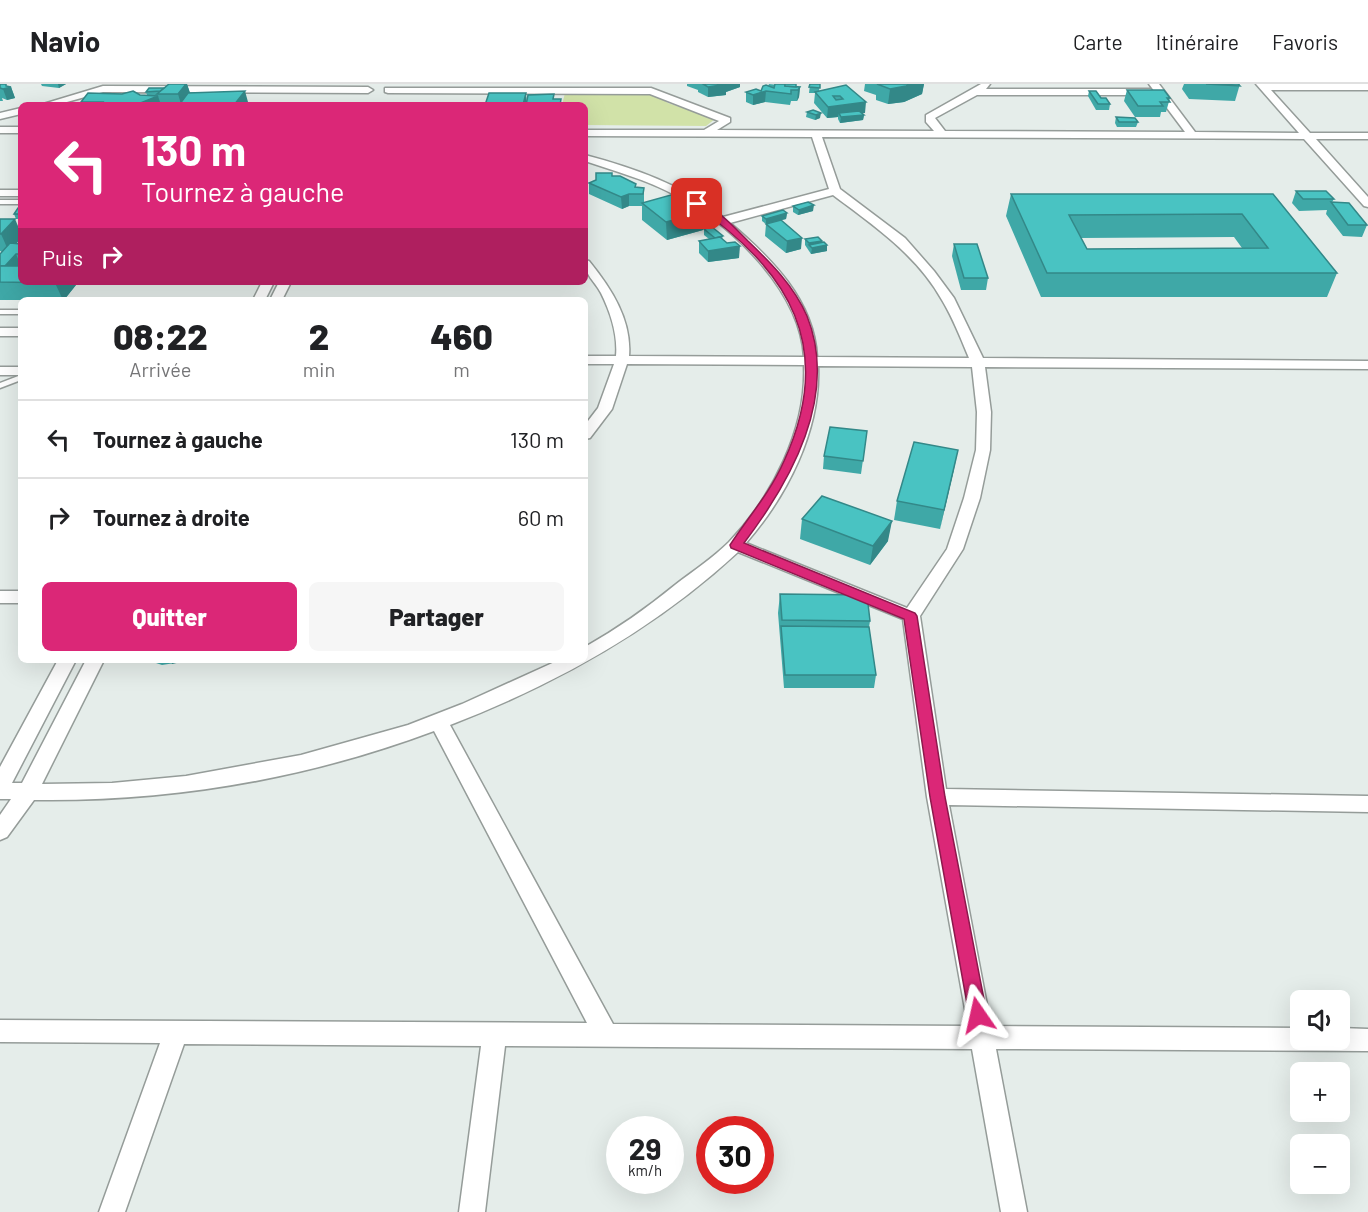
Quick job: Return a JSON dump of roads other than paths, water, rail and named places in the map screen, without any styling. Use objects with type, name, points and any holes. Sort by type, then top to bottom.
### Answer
[{"type":"street","points":[[168,88],[193,84]]},
{"type":"street","points":[[558,84],[586,91]]},
{"type":"street","points":[[944,135],[931,122],[930,117],[987,84]]},
{"type":"street","points":[[1262,85],[1368,87]]},
{"type":"street","points":[[1262,85],[1306,136],[1362,190],[1368,204]]},
{"type":"street","points":[[976,92],[1157,88],[1193,136]]},
{"type":"street","points":[[56,102],[103,89],[367,90]]},
{"type":"street","points":[[387,91],[655,92],[726,120],[707,133]]},
{"type":"street","points":[[0,116],[18,112]]},
{"type":"street","points":[[0,130],[18,130]]},
{"type":"street","points":[[588,133],[1368,136]]},
{"type":"street","points":[[816,134],[835,191],[874,219],[908,249],[948,298],[975,356],[984,412],[983,450],[972,498],[955,549],[911,616],[937,797],[1014,1212]]},
{"type":"street","points":[[588,159],[668,187],[723,221],[770,267],[787,289],[802,316],[811,356],[806,415],[790,460],[765,507],[736,545],[664,604],[588,653]]},
{"type":"street","points":[[723,221],[835,191]]},
{"type":"street","points":[[0,193],[18,193]]},
{"type":"street","points":[[588,268],[606,290],[618,321],[622,355],[605,409],[588,431]]},
{"type":"street","points":[[0,332],[18,332]]},
{"type":"street","points":[[588,349],[622,355]]},
{"type":"street","points":[[588,360],[622,355],[1277,358],[1368,353]]},
{"type":"street","points":[[1277,358],[1368,365]]},
{"type":"street","points":[[0,371],[18,371]]},
{"type":"street","points":[[736,545],[911,616]]},
{"type":"street","points":[[0,597],[18,597]]},
{"type":"street","points":[[0,786],[65,663]]},
{"type":"street","points":[[0,831],[28,792],[93,663]]},
{"type":"street","points":[[0,791],[128,790],[238,776],[345,752],[439,722],[517,691],[569,663]]},
{"type":"street","points":[[439,722],[606,1035]]},
{"type":"street","points":[[937,797],[1368,804]]},
{"type":"street","points":[[0,1031],[1368,1040]]},
{"type":"street","points":[[112,1212],[176,1031]]},
{"type":"street","points":[[472,1212],[494,1036]]},
{"type":"lane","points":[[0,202],[18,202]]},
{"type":"lane","points":[[0,312],[18,312]]},
{"type":"lane","points":[[0,386],[18,378]]}]
